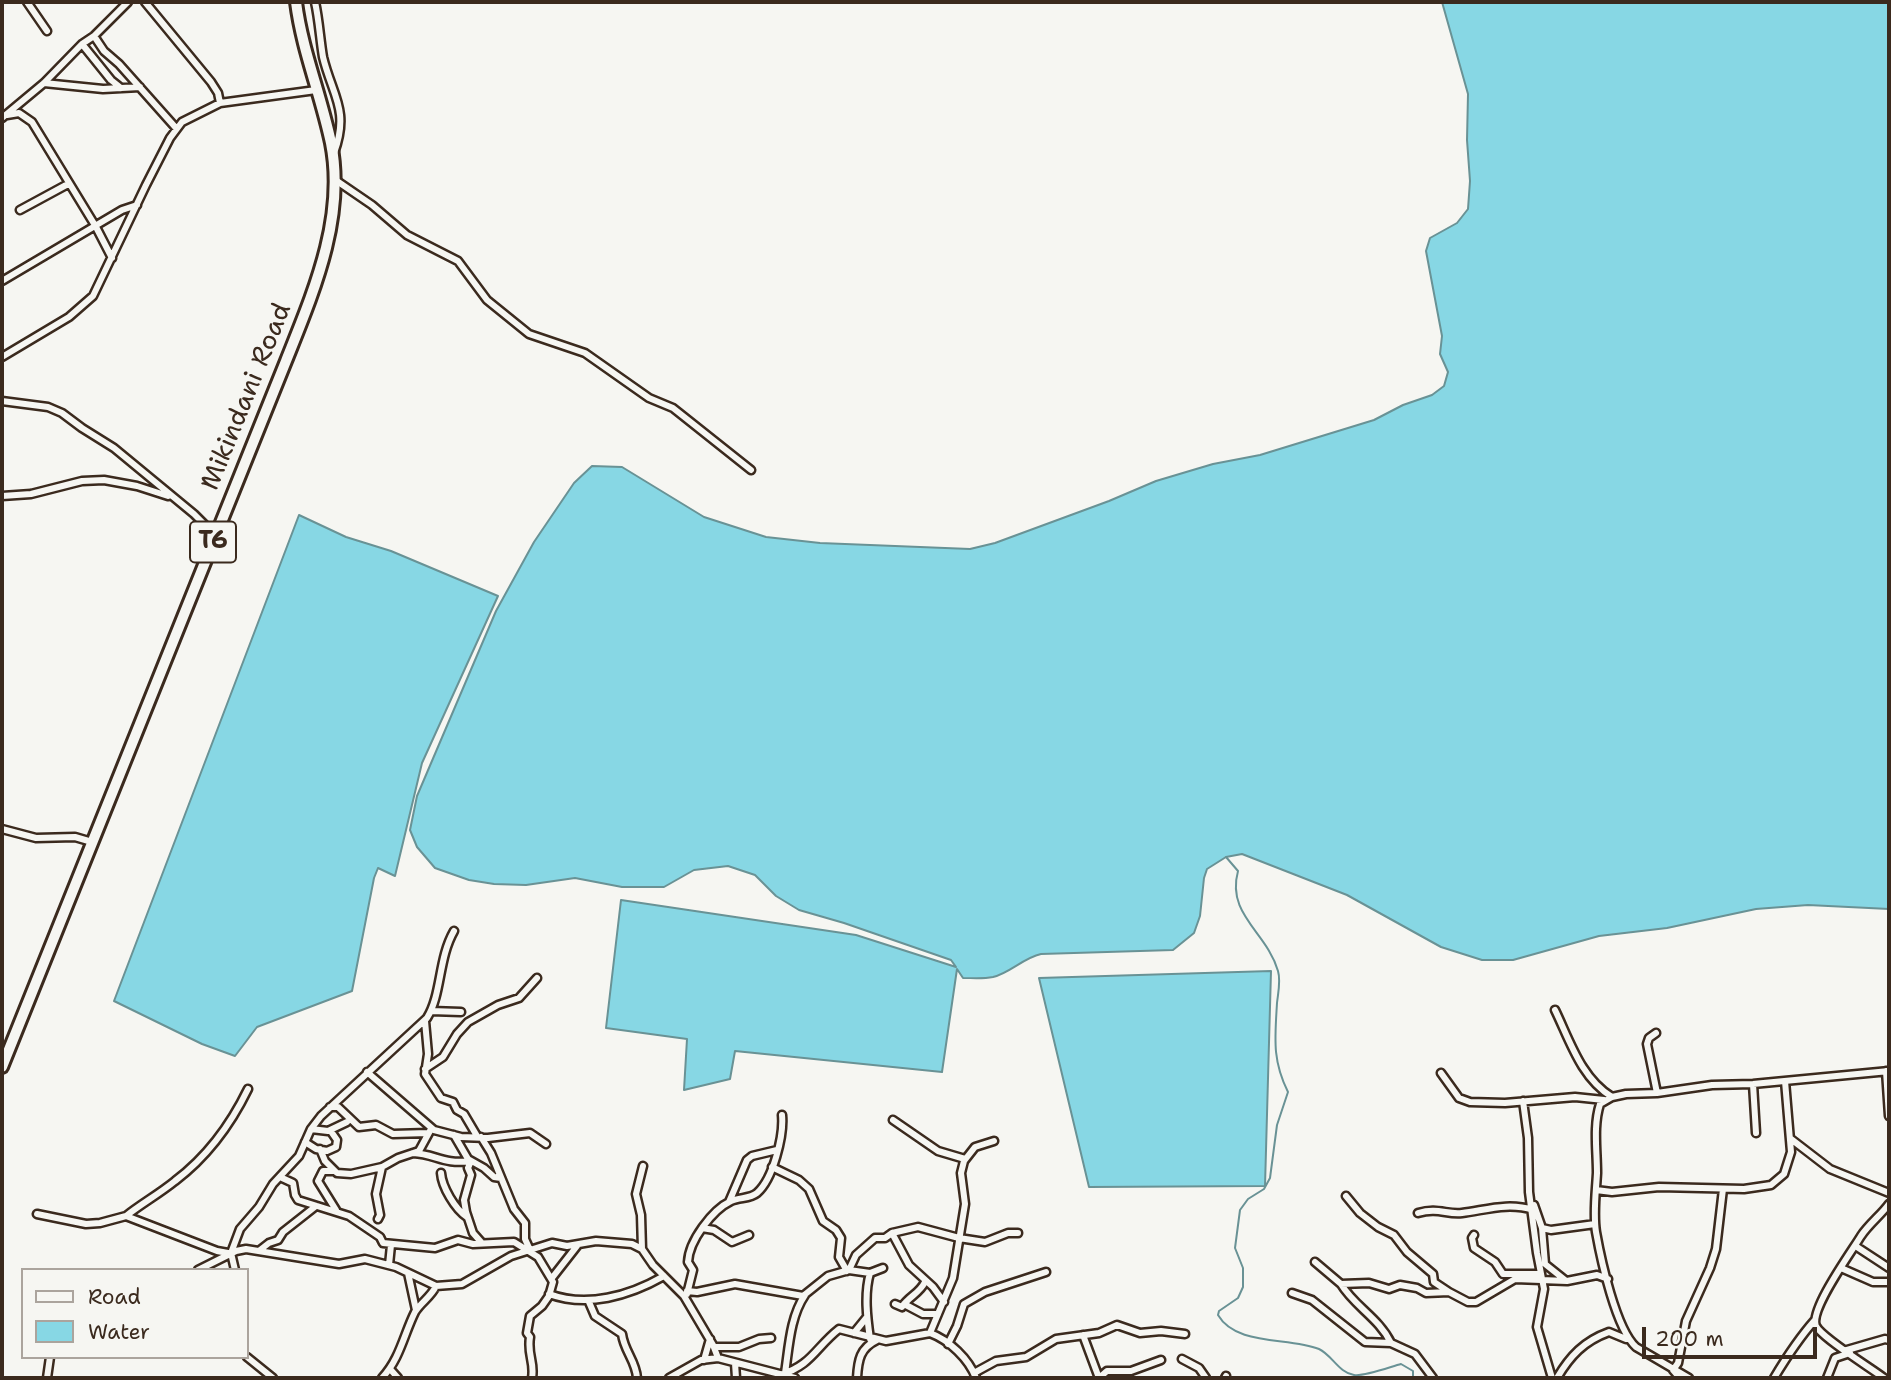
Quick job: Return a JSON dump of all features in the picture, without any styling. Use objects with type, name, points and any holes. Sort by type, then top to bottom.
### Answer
[{"type":"highway","name":"Mikindani Road","points":[[2,1067],[310,300],[326,248],[332,217],[333,158],[327,124],[300,29],[296,2]]},
{"type":"street","points":[[27,2],[47,32]]},
{"type":"street","points":[[4,116],[44,83],[128,2]]},
{"type":"street","points":[[145,2],[211,82],[218,93],[220,103]]},
{"type":"street","points":[[315,2],[324,58],[335,89],[341,123],[340,138],[333,158]]},
{"type":"street","points":[[94,36],[104,51],[176,128]]},
{"type":"street","points":[[82,44],[111,80],[121,88]]},
{"type":"street","points":[[44,83],[103,89],[139,87]]},
{"type":"street","points":[[2,357],[87,304],[98,288],[176,128],[189,117],[220,103],[316,90]]},
{"type":"street","points":[[4,116],[19,113],[32,122],[112,258]]},
{"type":"street","points":[[333,178],[372,205],[407,235],[458,261],[487,300],[529,334],[586,352],[649,398],[673,408],[751,470]]},
{"type":"street","points":[[20,210],[68,184]]},
{"type":"street","points":[[2,281],[122,210],[137,205]]},
{"type":"street","points":[[2,401],[48,407],[62,413],[114,448],[216,536]]},
{"type":"street","points":[[2,496],[31,494],[82,481],[104,480],[173,497]]},
{"type":"street","points":[[2,829],[44,840],[75,837],[92,842]]},
{"type":"street","points":[[235,1268],[231,1253],[240,1229],[299,1156],[311,1129],[330,1107],[425,1021],[431,1011],[446,947],[454,931]]},
{"type":"street","points":[[425,1069],[443,1057],[468,1022],[498,1005],[519,998],[537,978]]},
{"type":"street","points":[[1555,1010],[1585,1071],[1601,1090],[1612,1097]]},
{"type":"street","points":[[431,1011],[461,1012]]},
{"type":"street","points":[[425,1021],[428,1054],[425,1074],[440,1097],[455,1104],[457,1110],[464,1114],[486,1143],[514,1209],[525,1224],[525,1239],[529,1250]]},
{"type":"street","points":[[1656,1033],[1649,1038],[1647,1044],[1657,1093]]},
{"type":"street","points":[[1631,1342],[1620,1324],[1595,1224],[1598,1114],[1600,1104],[1604,1100],[1712,1085],[1753,1084],[1888,1071],[1885,1087],[1889,1116]]},
{"type":"street","points":[[368,1072],[393,1097],[408,1106],[430,1131]]},
{"type":"street","points":[[1440,1073],[1463,1101],[1505,1103],[1575,1097],[1604,1100]]},
{"type":"street","points":[[1596,1190],[1612,1192],[1659,1187],[1760,1188],[1779,1180],[1789,1163],[1791,1139],[1785,1081]]},
{"type":"street","points":[[1753,1084],[1756,1133]]},
{"type":"street","points":[[37,1214],[86,1224],[107,1222],[126,1216],[206,1154],[232,1121],[248,1089]]},
{"type":"street","points":[[1523,1101],[1528,1138],[1530,1197],[1544,1294],[1537,1327],[1552,1378]]},
{"type":"street","points":[[330,1107],[338,1107],[359,1127],[376,1125],[393,1134],[430,1131],[490,1138],[530,1133],[546,1144]]},
{"type":"street","points":[[729,1202],[754,1195],[768,1179],[782,1135],[782,1115]]},
{"type":"street","points":[[893,1121],[938,1151],[965,1159]]},
{"type":"street","points":[[311,1129],[330,1130],[347,1122]]},
{"type":"street","points":[[305,1142],[327,1151],[337,1146],[337,1140],[330,1130]]},
{"type":"street","points":[[337,1212],[318,1181],[323,1171],[351,1174],[382,1167],[421,1149],[430,1131]]},
{"type":"street","points":[[454,1135],[471,1161],[494,1177],[500,1178]]},
{"type":"street","points":[[1791,1139],[1830,1169],[1889,1193]]},
{"type":"street","points":[[930,1333],[953,1278],[965,1199],[961,1173],[965,1159],[975,1147],[994,1141]]},
{"type":"street","points":[[320,1149],[325,1161],[334,1171]]},
{"type":"street","points":[[686,1295],[692,1270],[688,1262],[689,1256],[702,1228],[729,1202],[747,1160],[752,1156],[777,1150]]},
{"type":"street","points":[[413,1153],[455,1163],[471,1161]]},
{"type":"street","points":[[471,1161],[468,1168],[471,1175],[464,1200],[473,1233],[481,1242]]},
{"type":"street","points":[[643,1166],[636,1194],[641,1215],[642,1249],[653,1265],[686,1295],[718,1358]]},
{"type":"street","points":[[378,1219],[380,1215],[376,1194],[382,1167]]},
{"type":"street","points":[[772,1167],[799,1180],[808,1189],[823,1221],[836,1230],[841,1238],[839,1257],[848,1270]]},
{"type":"street","points":[[441,1173],[442,1182],[455,1206],[467,1217]]},
{"type":"street","points":[[280,1177],[293,1183],[295,1195],[299,1200],[353,1218],[380,1237],[383,1243],[435,1248],[458,1241],[473,1244],[509,1241],[529,1250],[540,1259],[553,1282],[542,1306],[529,1319],[527,1333],[530,1337],[528,1350],[533,1366],[532,1378]]},
{"type":"street","points":[[1673,1370],[1678,1363],[1686,1321],[1716,1249],[1723,1189]]},
{"type":"street","points":[[1346,1196],[1368,1221],[1394,1235],[1407,1252],[1433,1274],[1434,1282],[1468,1302],[1476,1302],[1517,1277]]},
{"type":"street","points":[[1530,1197],[1542,1228],[1545,1264],[1567,1281]]},
{"type":"street","points":[[1774,1378],[1815,1320],[1824,1297],[1861,1237],[1889,1203]]},
{"type":"street","points":[[1418,1213],[1444,1210],[1459,1214],[1516,1205],[1533,1210]]},
{"type":"street","points":[[260,1251],[269,1243],[278,1240],[283,1232],[316,1206]]},
{"type":"street","points":[[126,1216],[218,1251],[231,1253]]},
{"type":"street","points":[[1542,1228],[1551,1230],[1595,1224]]},
{"type":"street","points":[[848,1270],[856,1255],[875,1238],[885,1238],[892,1233],[918,1227],[959,1238],[985,1241],[1008,1233],[1018,1233]]},
{"type":"street","points":[[702,1228],[714,1230],[732,1242],[749,1235]]},
{"type":"street","points":[[892,1233],[909,1264],[944,1302]]},
{"type":"street","points":[[1474,1235],[1474,1248],[1494,1262],[1503,1274],[1567,1281],[1597,1275],[1608,1279]]},
{"type":"street","points":[[202,1268],[242,1249],[339,1264],[362,1259],[389,1265],[436,1286],[462,1284],[492,1266],[552,1243],[577,1246],[596,1241],[619,1242],[642,1249]]},
{"type":"street","points":[[389,1265],[391,1245]]},
{"type":"street","points":[[552,1278],[577,1246]]},
{"type":"street","points":[[1857,1247],[1889,1268]]},
{"type":"street","points":[[1591,1276],[1602,1260]]},
{"type":"street","points":[[1315,1262],[1341,1284],[1350,1298],[1376,1321],[1391,1343]]},
{"type":"street","points":[[783,1374],[796,1310],[805,1295],[828,1276],[848,1270],[870,1273],[883,1268]]},
{"type":"street","points":[[1842,1268],[1879,1284],[1889,1282]]},
{"type":"street","points":[[948,1344],[964,1304],[985,1292],[1046,1272]]},
{"type":"street","points":[[382,1378],[390,1369],[407,1336],[415,1311],[408,1273]]},
{"type":"street","points":[[870,1273],[867,1286],[867,1317],[874,1339]]},
{"type":"street","points":[[549,1294],[575,1302],[589,1302],[639,1288],[664,1276]]},
{"type":"street","points":[[895,1304],[901,1307],[909,1298],[919,1294],[925,1282]]},
{"type":"street","points":[[1341,1284],[1369,1283],[1387,1289],[1400,1285],[1426,1293],[1449,1292]]},
{"type":"street","points":[[686,1295],[735,1284],[805,1295]]},
{"type":"street","points":[[415,1311],[431,1296],[436,1286]]},
{"type":"street","points":[[1292,1293],[1312,1300],[1363,1340],[1391,1343],[1417,1356],[1433,1378]]},
{"type":"street","points":[[589,1302],[595,1316],[622,1334],[625,1349],[636,1365],[637,1378]]},
{"type":"street","points":[[904,1304],[923,1314],[939,1314]]},
{"type":"street","points":[[854,1333],[867,1317]]},
{"type":"street","points":[[1815,1320],[1817,1327],[1833,1341],[1883,1378],[1889,1369]]},
{"type":"street","points":[[783,1374],[809,1362],[838,1329],[892,1341],[918,1333],[930,1333],[965,1359],[975,1376],[996,1361],[1026,1357],[1056,1339],[1099,1333],[1119,1324],[1140,1333],[1161,1331],[1185,1334]]},
{"type":"street","points":[[1557,1378],[1570,1358],[1592,1339],[1612,1332],[1689,1378]]},
{"type":"street","points":[[1083,1335],[1099,1378],[1107,1371],[1131,1371],[1161,1360]]},
{"type":"street","points":[[714,1347],[739,1346],[771,1338]]},
{"type":"street","points":[[704,1360],[709,1339]]},
{"type":"street","points":[[858,1378],[861,1354],[874,1339]]},
{"type":"street","points":[[1835,1358],[1885,1339],[1889,1340]]},
{"type":"street","points":[[1827,1378],[1835,1358],[1833,1341]]},
{"type":"street","points":[[248,1358],[273,1378]]},
{"type":"street","points":[[670,1378],[704,1360],[718,1358],[795,1378]]},
{"type":"street","points":[[47,1378],[50,1359]]},
{"type":"street","points":[[1182,1359],[1199,1368],[1206,1378]]},
{"type":"street","points":[[736,1363],[736,1378]]},
{"type":"street","points":[[390,1369],[398,1378]]},
{"type":"street","points":[[1673,1370],[1679,1378]]},
{"type":"water","points":[[1442,2],[1889,2],[1889,909],[1808,905],[1756,909],[1667,928],[1599,936],[1513,960],[1482,960],[1441,947],[1347,895],[1242,854],[1226,857],[1207,869],[1200,916],[1194,933],[1173,950],[1041,954],[999,975],[986,978],[963,978],[957,969],[942,1072],[735,1051],[730,1079],[684,1090],[687,1039],[606,1028],[621,900],[856,935],[956,967],[951,960],[799,910],[776,896],[755,875],[728,866],[694,870],[664,887],[622,887],[575,878],[526,885],[494,884],[469,880],[435,868],[417,847],[410,830],[417,796],[496,611],[534,542],[574,483],[592,466],[622,467],[704,517],[766,537],[820,543],[970,549],[995,543],[1156,481],[1213,464],[1260,455],[1374,420],[1403,405],[1432,395],[1444,386],[1448,372],[1440,354],[1442,336],[1426,251],[1430,238],[1457,223],[1468,209],[1470,181],[1468,94]]},
{"type":"water","points":[[299,515],[346,537],[391,551],[498,596],[422,763],[395,876],[378,868],[374,878],[352,991],[257,1027],[235,1056],[202,1044],[114,1001]]},
{"type":"water","points":[[1271,971],[1265,1186],[1089,1187],[1039,978]]},
{"type":"waterway","points":[[1226,857],[1238,871],[1236,886],[1242,912],[1273,957],[1278,971],[1276,1049],[1279,1070],[1288,1092],[1277,1125],[1270,1178],[1264,1189],[1248,1199],[1240,1210],[1235,1248],[1243,1268],[1243,1287],[1238,1298],[1219,1311],[1218,1315],[1226,1325],[1237,1332],[1319,1349],[1349,1374],[1364,1375],[1401,1364],[1413,1371],[1413,1378]]}]
